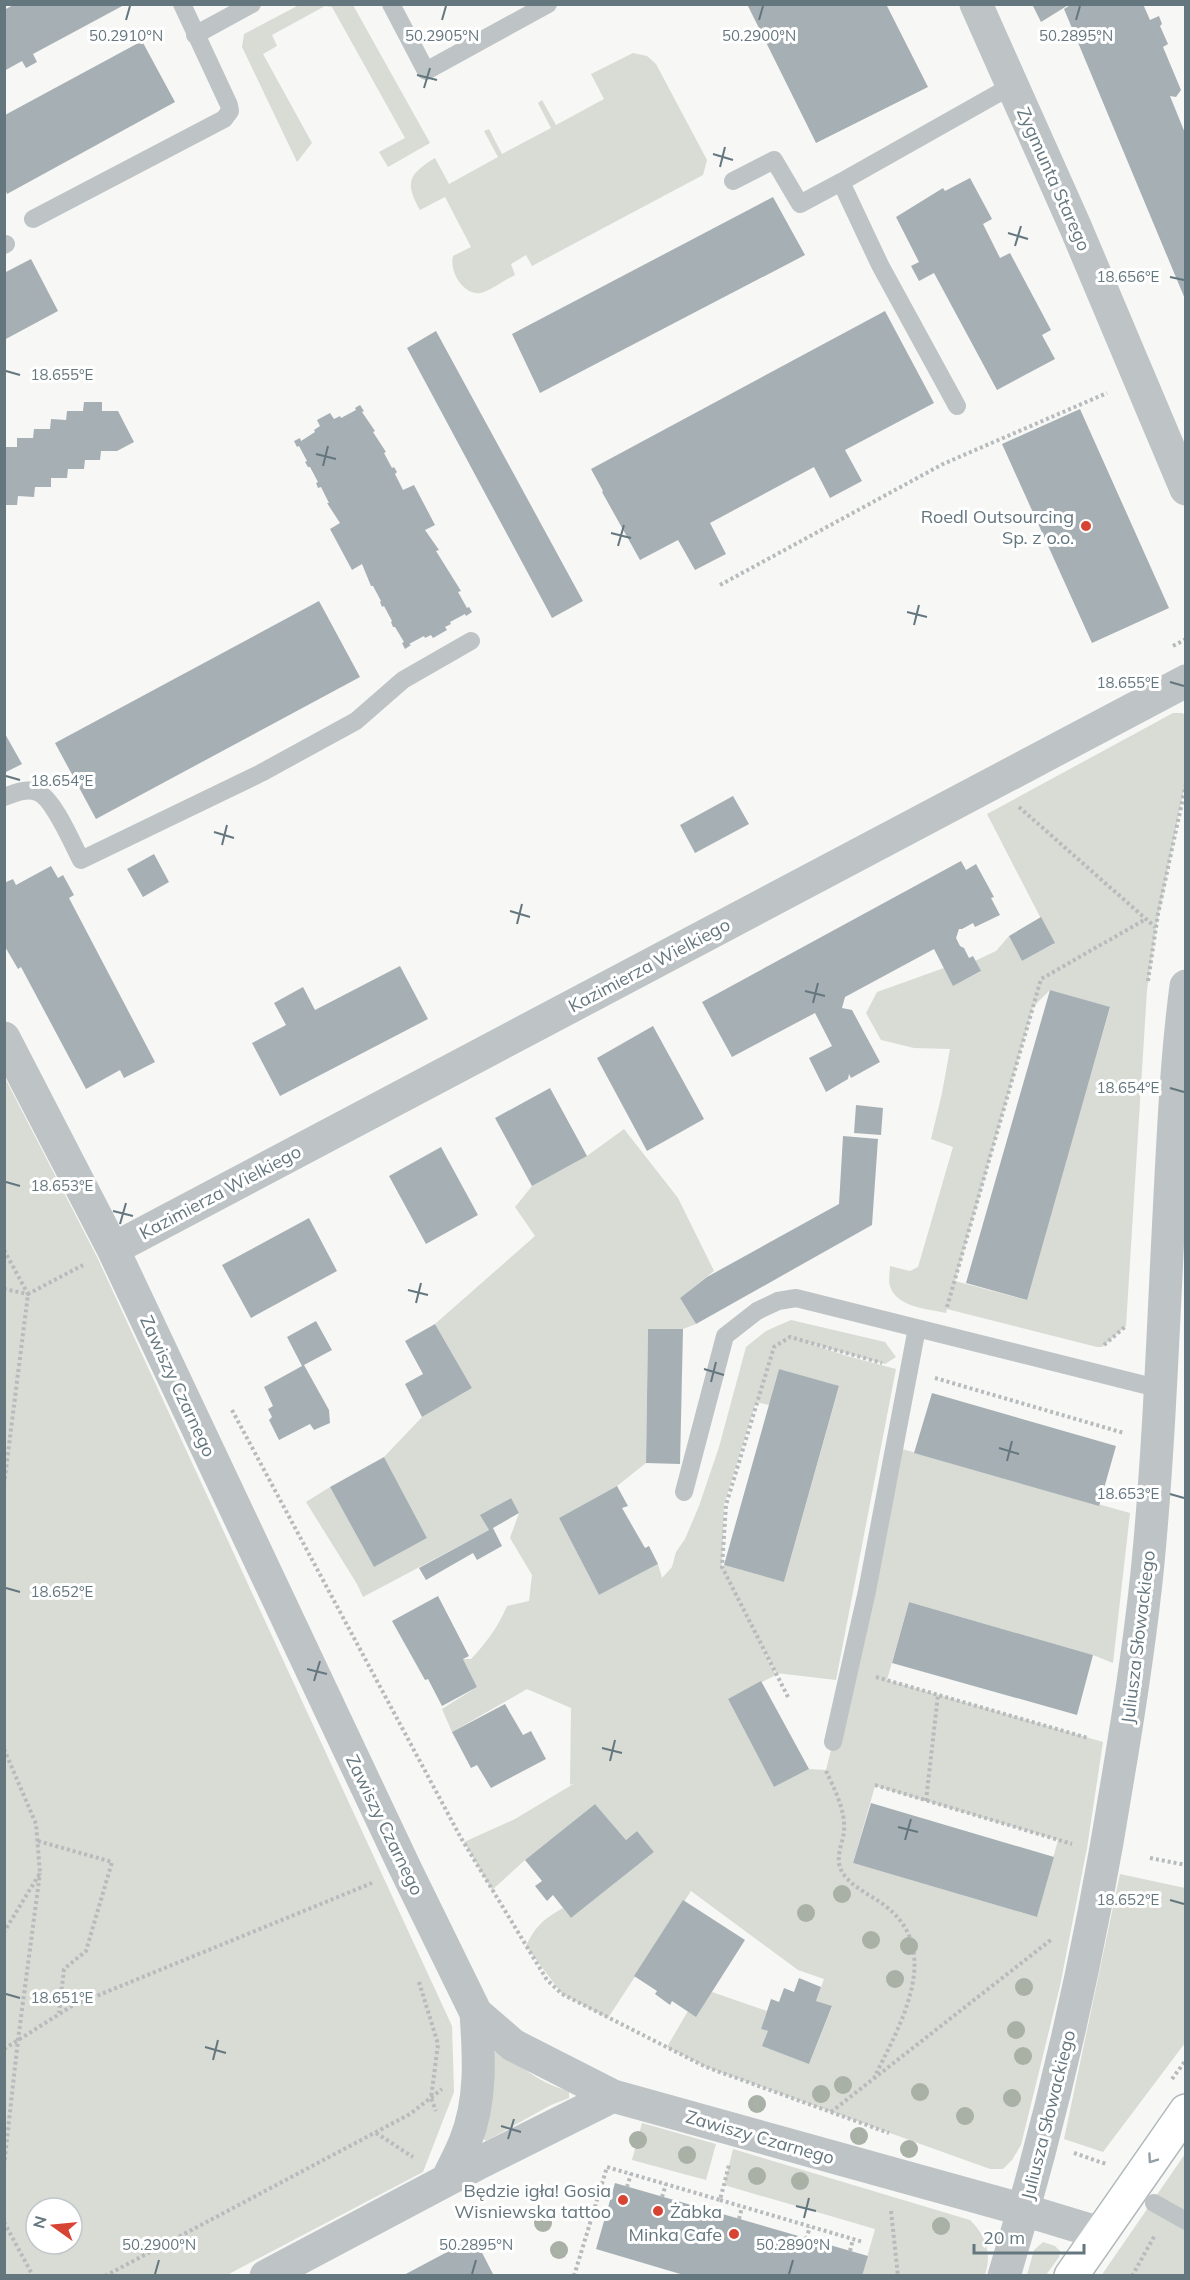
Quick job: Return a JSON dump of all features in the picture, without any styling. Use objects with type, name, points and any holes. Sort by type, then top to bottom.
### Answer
[{"type":"main road","points":[[1071,2276],[1185,2111]]},
{"type":"street","name":"Zygmunta Starego","points":[[976,4],[1014,86],[1185,489]]},
{"type":"street","name":"Kazimierza Wielkiego","points":[[113,1249],[1185,681]]},
{"type":"street","name":"Juliusza Słowackiego","points":[[1004,2276],[1043,2143],[1070,2032],[1102,1876],[1130,1703],[1148,1564],[1161,1389],[1178,1048],[1185,986]]},
{"type":"street","name":"Zawiszy Czarnego","points":[[4,1038],[113,1249],[476,2013],[513,2045],[613,2096],[1100,2233]]},
{"type":"street","points":[[447,2180],[466,2141],[476,2105],[478,2061],[476,2013]]},
{"type":"street","points":[[266,2276],[447,2180],[613,2096]]},
{"type":"lane","points":[[33,219],[224,119],[230,111],[182,4]]},
{"type":"lane","points":[[195,35],[252,4]]},
{"type":"lane","points":[[391,4],[426,71],[548,4]]},
{"type":"lane","points":[[733,181],[774,160],[800,204],[1014,86]]},
{"type":"lane","points":[[841,182],[880,265],[957,406]]},
{"type":"lane","points":[[4,797],[26,790],[39,792],[51,804],[81,860],[261,773],[356,721],[403,680],[471,641]]},
{"type":"lane","points":[[684,1492],[725,1336],[757,1311],[778,1300],[796,1298],[1161,1389]]},
{"type":"lane","points":[[833,1742],[850,1670],[917,1328]]},
{"type":"lane","points":[[1161,2207],[1185,2222]]},
{"type":"path","points":[[720,585],[943,464],[1116,389]]},
{"type":"path","points":[[1147,988],[1156,928],[1185,784]]},
{"type":"path","points":[[1011,801],[1156,928]]},
{"type":"path","points":[[939,1334],[1041,979],[1146,919]]},
{"type":"path","points":[[4,1289],[28,1294],[113,1249]]},
{"type":"path","points":[[4,1250],[28,1294],[4,1485]]},
{"type":"path","points":[[1123,1380],[1126,1326]]},
{"type":"path","points":[[788,1696],[722,1568],[726,1505],[774,1347],[790,1337],[1127,1434]]},
{"type":"path","points":[[226,1400],[462,1838],[547,1980],[561,1995],[706,2067],[894,2135]]},
{"type":"path","points":[[4,1452],[10,1449]]},
{"type":"path","points":[[850,1670],[1092,1739]]},
{"type":"path","points":[[926,1801],[938,1695]]},
{"type":"path","points":[[4,2166],[40,1873],[36,1824],[5,1749]]},
{"type":"path","points":[[826,1771],[836,1792],[844,1830],[839,1865],[845,1877],[888,1907],[909,1932],[914,1945],[916,1964],[914,1982],[874,2078]]},
{"type":"path","points":[[875,1785],[1077,1846]]},
{"type":"path","points":[[38,1841],[112,1862],[86,1951],[64,1969],[59,2014]]},
{"type":"path","points":[[1150,1858],[1185,1865]]},
{"type":"path","points":[[4,1932],[40,1873]]},
{"type":"path","points":[[4,2049],[72,2006],[376,1881]]},
{"type":"path","points":[[830,2112],[1053,1938]]},
{"type":"path","points":[[105,2276],[410,2114],[478,2061]]},
{"type":"path","points":[[431,2098],[439,2120]]},
{"type":"path","points":[[376,2133],[416,2159]]},
{"type":"path","points":[[1071,2152],[1109,2165]]},
{"type":"path","points":[[574,2276],[607,2167],[863,2242]]},
{"type":"path","points":[[627,2187],[631,2174]]},
{"type":"path","points":[[662,2197],[666,2184]]},
{"type":"path","points":[[720,2200],[724,2185]]},
{"type":"path","points":[[891,2206],[898,2276]]},
{"type":"path","points":[[739,2219],[742,2207]]},
{"type":"path","points":[[1132,2276],[1161,2207]]},
{"type":"path","points":[[4,2222],[33,2276]]},
{"type":"path","points":[[806,2239],[810,2227]]},
{"type":"path","points":[[850,2251],[853,2239]]},
{"type":"shaded area","points":[[299,5],[353,5],[430,143],[388,167],[379,152],[405,138],[332,7],[325,6],[272,35],[277,46],[263,54],[312,143],[297,162],[242,47],[244,34]]},
{"type":"shaded area","points":[[633,53],[647,56],[656,64],[707,160],[703,175],[532,266],[526,255],[511,264],[515,275],[489,290],[481,293],[468,291],[455,275],[452,262],[453,256],[471,247],[445,197],[420,210],[411,185],[415,174],[435,158],[449,184],[498,157],[484,131],[489,129],[502,154],[551,128],[538,103],[542,100],[556,125],[604,99],[591,74]]},
{"type":"shaded area","points":[[1173,713],[1185,715],[1185,784],[1156,928],[1147,990],[1126,1326],[1102,1347],[947,1309],[946,1313],[913,1306],[899,1299],[889,1284],[890,1266],[910,1271],[918,1267],[953,1147],[931,1139],[950,1049],[914,1048],[881,1040],[866,1013],[877,992],[944,968],[954,985],[980,972],[975,961],[996,951],[1009,936],[1022,961],[1054,944],[987,814]],"holes":[[[1050,990],[1110,1008],[1026,1300],[955,1281],[1033,1007]]]},
{"type":"shaded area","points":[[5,1078],[97,1257],[452,2026],[454,2092],[423,2172],[227,2275],[5,2275]]},
{"type":"shaded area","points":[[624,1129],[678,1198],[714,1271],[680,1298],[696,1324],[683,1329],[648,1329],[646,1463],[617,1486],[559,1518],[599,1595],[658,1564],[662,1578],[672,1567],[676,1552],[685,1539],[699,1506],[719,1447],[746,1347],[766,1331],[791,1320],[885,1342],[896,1357],[885,1364],[805,1342],[896,1369],[836,1680],[776,1673],[756,1636],[776,1675],[728,1699],[774,1787],[809,1769],[826,1770],[848,1681],[895,1447],[1130,1513],[1113,1663],[1093,1655],[909,1602],[887,1680],[1103,1742],[1087,1848],[1060,1986],[1021,2145],[1003,2169],[990,2169],[706,2067],[667,2047],[688,2011],[696,2016],[712,1992],[767,2011],[761,2029],[768,2031],[809,2064],[832,2007],[816,2001],[824,1979],[798,1970],[691,1891],[608,2018],[562,1994],[526,1946],[533,1933],[546,1919],[563,1908],[571,1918],[654,1852],[637,1831],[626,1840],[595,1804],[525,1860],[492,1890],[464,1842],[515,1819],[575,1783],[570,1785],[571,1708],[527,1689],[452,1732],[442,1709],[477,1687],[463,1659],[471,1659],[482,1646],[496,1628],[507,1606],[529,1601],[532,1575],[510,1538],[519,1513],[510,1498],[481,1515],[489,1530],[363,1597],[306,1502],[330,1487],[374,1567],[427,1538],[384,1457],[422,1417],[472,1388],[435,1324],[535,1236],[515,1207],[532,1186],[587,1156]],"holes":[[[779,1369],[839,1387],[784,1582],[724,1565],[722,1567],[724,1505],[756,1402],[769,1405]],[[875,1786],[1058,1840],[1037,1917],[853,1863]]]},
{"type":"shaded area","points":[[1120,1874],[1185,1888],[1185,2043],[1103,2152],[1064,2139]]},
{"type":"shaded area","points":[[499,2050],[540,2079],[569,2091],[569,2098],[551,2105],[486,2141],[481,2137],[493,2053]]},
{"type":"shaded area","points":[[642,2123],[716,2144],[706,2180],[632,2160]]},
{"type":"shaded area","points":[[733,2149],[970,2220],[984,2239],[988,2252],[985,2275],[862,2275],[875,2229],[724,2185]]},
{"type":"shaded area","points":[[1185,2154],[1185,2275],[1101,2276]]},
{"type":"shaded area","points":[[1043,2242],[1055,2246],[1060,2251],[1059,2257],[1046,2275],[1027,2275],[1034,2250]]},
{"type":"building","points":[[15,4],[126,4],[33,54],[37,62],[26,68],[22,61],[4,71],[4,10]]},
{"type":"building","points":[[747,4],[886,4],[928,87],[816,143]]},
{"type":"building","points":[[1032,4],[1070,4],[1041,22]]},
{"type":"building","points":[[1072,4],[1143,4],[1150,20],[1159,16],[1162,24],[1160,26],[1168,44],[1163,47],[1181,90],[1176,97],[1170,96],[1185,133],[1185,299],[1064,9]]},
{"type":"building","points":[[142,41],[175,102],[7,194],[5,189],[5,115]]},
{"type":"building","points":[[970,178],[992,219],[983,224],[1000,258],[1010,253],[1051,330],[1042,335],[1055,359],[997,390],[934,273],[919,281],[911,266],[919,262],[896,217],[943,188],[945,191]]},
{"type":"building","points":[[773,197],[805,255],[540,393],[512,334]]},
{"type":"building","points":[[31,259],[58,311],[4,340],[4,273]]},
{"type":"building","points":[[885,311],[934,403],[845,450],[862,481],[830,498],[814,467],[710,523],[726,554],[695,570],[678,540],[640,560],[591,469]]},
{"type":"building","points":[[436,331],[583,601],[552,618],[407,348]]},
{"type":"building","points":[[84,402],[102,402],[102,411],[118,411],[134,442],[117,451],[101,451],[100,460],[85,460],[84,469],[68,469],[67,478],[51,478],[51,487],[35,487],[34,497],[18,496],[17,505],[4,505],[4,447],[17,447],[17,438],[33,438],[34,429],[50,429],[51,419],[66,420],[67,411],[83,411]]},
{"type":"building","points":[[360,405],[386,452],[384,453],[392,468],[394,467],[397,472],[395,474],[403,490],[414,485],[435,525],[425,530],[439,550],[436,551],[461,591],[458,592],[467,608],[469,607],[472,612],[450,622],[451,624],[445,627],[447,630],[433,638],[431,635],[425,638],[424,636],[409,644],[411,645],[405,649],[402,643],[404,642],[393,627],[384,606],[382,607],[362,564],[352,570],[330,529],[340,523],[327,503],[329,503],[321,487],[318,488],[316,483],[318,482],[294,441],[300,438],[301,441],[315,432],[314,430],[320,426],[317,420],[330,413],[334,419],[340,416],[341,418],[356,410],[355,408]]},
{"type":"building","name":"Roedl Outsourcing Sp. z o.o.","points":[[1080,409],[1169,608],[1092,643],[1002,444]]},
{"type":"building","points":[[319,601],[360,677],[96,819],[55,743]]},
{"type":"building","points":[[4,732],[22,764],[4,773]]},
{"type":"building","points":[[733,796],[749,824],[695,853],[680,825]]},
{"type":"building","points":[[154,854],[169,882],[143,897],[127,869]]},
{"type":"building","points":[[961,861],[966,870],[976,864],[994,897],[991,898],[1000,915],[975,927],[973,923],[959,929],[956,938],[960,946],[964,948],[969,958],[973,956],[981,971],[953,986],[934,949],[845,997],[842,1008],[852,1010],[880,1062],[851,1078],[849,1074],[848,1079],[826,1092],[809,1058],[832,1046],[815,1013],[732,1057],[702,1002]]},
{"type":"building","points":[[51,866],[58,878],[63,875],[74,895],[69,898],[155,1062],[124,1078],[120,1070],[86,1089],[21,967],[18,969],[4,945],[4,883],[13,879],[16,885]]},
{"type":"building","points":[[1041,917],[1055,943],[1022,961],[1009,936]]},
{"type":"building","points":[[400,966],[428,1019],[280,1096],[252,1043],[286,1025],[274,1003],[303,987],[315,1010]]},
{"type":"building","points":[[1050,990],[1110,1007],[1027,1300],[966,1283]]},
{"type":"building","points":[[653,1026],[704,1119],[647,1151],[597,1058]]},
{"type":"building","points":[[550,1088],[587,1156],[532,1186],[495,1118]]},
{"type":"building","points":[[856,1105],[883,1108],[881,1135],[854,1133]]},
{"type":"building","points":[[843,1136],[878,1139],[872,1225],[696,1324],[680,1298],[707,1277],[839,1204]]},
{"type":"building","points":[[441,1147],[478,1215],[426,1244],[389,1176]]},
{"type":"building","points":[[309,1218],[337,1271],[251,1318],[222,1265]]},
{"type":"building","points":[[316,1321],[332,1350],[304,1365],[329,1410],[330,1423],[314,1430],[310,1424],[279,1440],[269,1420],[272,1417],[268,1409],[273,1406],[264,1387],[302,1366],[287,1337]]},
{"type":"building","points":[[435,1324],[472,1388],[422,1417],[405,1384],[423,1374],[405,1341]]},
{"type":"building","points":[[648,1329],[683,1329],[680,1464],[646,1463]]},
{"type":"building","points":[[779,1369],[839,1386],[784,1582],[724,1565]]},
{"type":"building","points":[[932,1393],[1116,1446],[1099,1506],[914,1453]]},
{"type":"building","points":[[384,1457],[427,1538],[374,1567],[330,1487]]},
{"type":"building","points":[[617,1486],[628,1506],[622,1508],[645,1548],[649,1546],[658,1564],[599,1595],[559,1518]]},
{"type":"building","points":[[511,1498],[519,1513],[493,1528],[502,1546],[477,1560],[473,1553],[426,1580],[419,1568],[489,1530],[480,1515]]},
{"type":"building","points":[[438,1596],[469,1656],[463,1659],[477,1687],[442,1706],[392,1621]]},
{"type":"building","points":[[909,1602],[1093,1655],[1077,1715],[892,1663]]},
{"type":"building","points":[[761,1681],[809,1769],[774,1787],[728,1699]]},
{"type":"building","points":[[505,1704],[523,1735],[531,1731],[546,1759],[491,1788],[477,1765],[471,1768],[452,1732]]},
{"type":"building","points":[[871,1803],[1054,1857],[1037,1917],[853,1863]]},
{"type":"building","points":[[595,1804],[626,1840],[637,1831],[654,1852],[571,1918],[553,1895],[547,1901],[535,1886],[542,1881],[525,1860]]},
{"type":"building","points":[[683,1900],[745,1940],[696,2017],[672,2001],[670,2005],[655,1994],[657,1991],[634,1976]]},
{"type":"building","points":[[799,1978],[821,1987],[816,2001],[832,2006],[809,2064],[762,2046],[768,2031],[761,2029],[771,1999],[779,2002],[784,1988],[794,1992]]},
{"type":"building","points":[[615,2183],[868,2256],[862,2276],[687,2276],[596,2249]]},
{"type":"building","points":[[474,2237],[494,2276],[402,2276],[449,2251]]},
{"type":"place","name":"Roedl Outsourcing Sp. z o.o.","points":[[1086,526]]},
{"type":"place","name":"Będzie igła! Gosia Wisniewska tattoo","points":[[623,2200]]},
{"type":"place","name":"Żabka","points":[[658,2211]]},
{"type":"place","name":"Minka Cafe","points":[[734,2234]]}]
